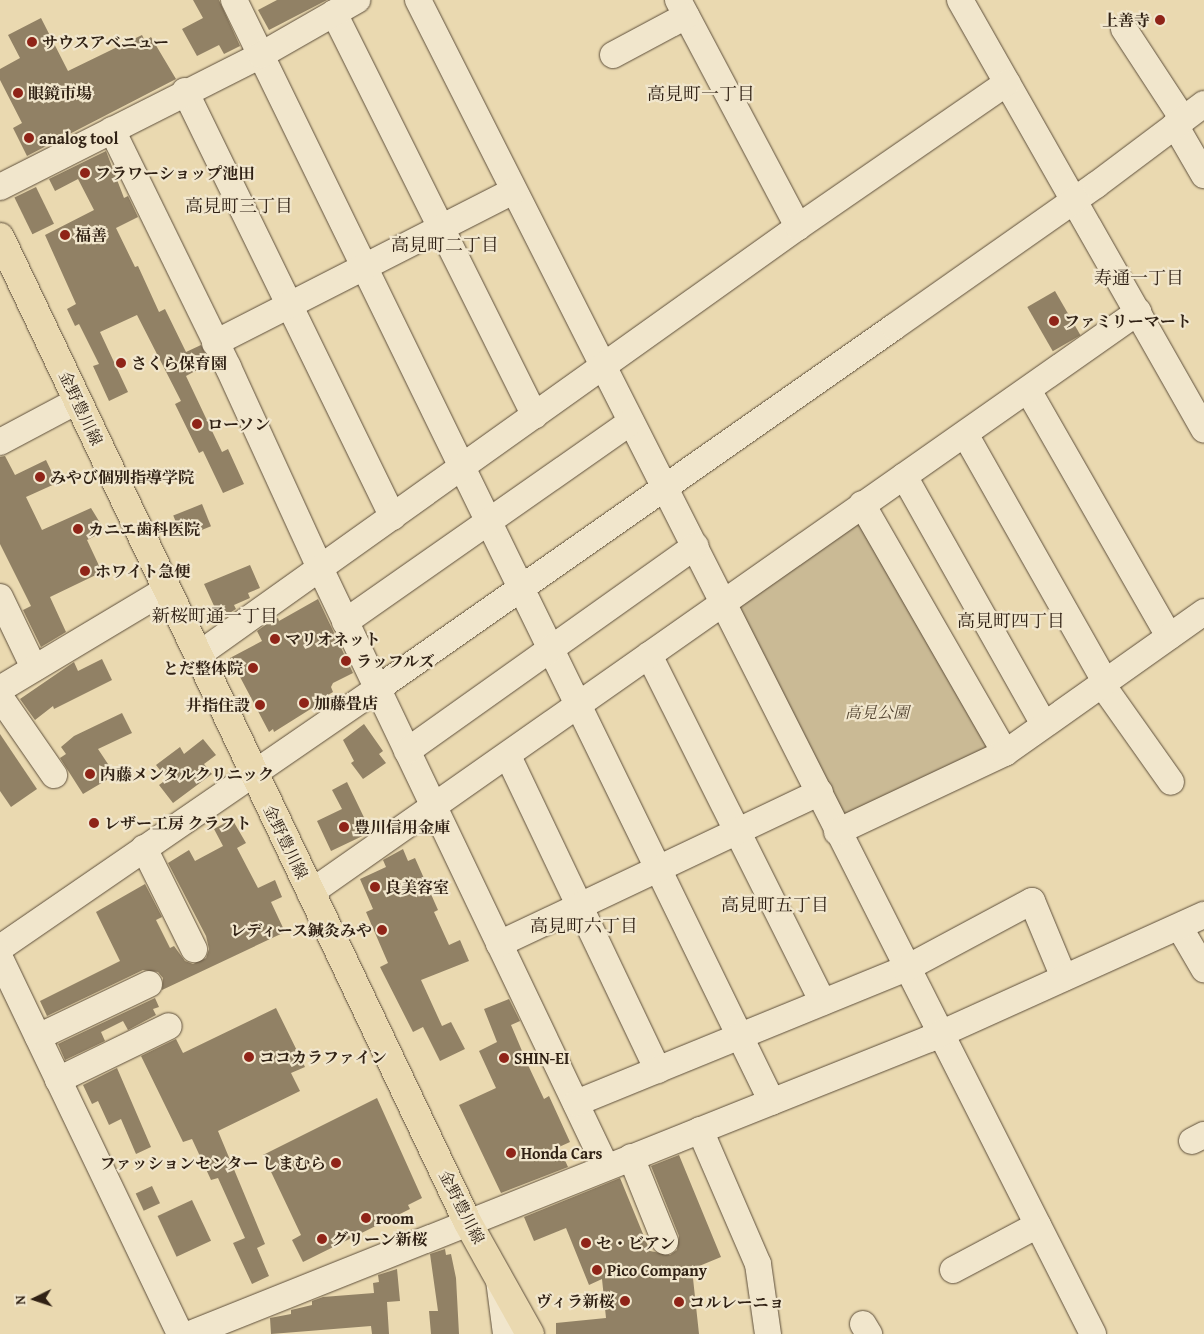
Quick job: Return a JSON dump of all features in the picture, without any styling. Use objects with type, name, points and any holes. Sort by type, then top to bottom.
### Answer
[{"type":"main road","name":"金野豊川線","points":[[0,237],[468,1223],[530,1334]]},
{"type":"street","points":[[234,0],[366,267],[489,521],[519,588],[772,1102]]},
{"type":"street","points":[[0,187],[185,91],[261,55],[357,0]]},
{"type":"street","points":[[418,0],[513,191],[820,792],[837,832],[905,969],[941,1034],[1038,1225],[1085,1332]]},
{"type":"street","points":[[960,0],[1076,200],[1204,429]]},
{"type":"street","points":[[613,55],[682,8],[798,226]]},
{"type":"street","points":[[334,13],[440,229],[535,416]]},
{"type":"street","points":[[1124,29],[1187,116],[1204,175]]},
{"type":"street","points":[[198,655],[603,368],[798,226],[1007,83]]},
{"type":"street","points":[[185,91],[292,305],[393,517]]},
{"type":"street","points":[[0,948],[378,689],[519,588],[1076,200],[1187,116]]},
{"type":"street","points":[[112,130],[606,1167]]},
{"type":"street","points":[[215,343],[513,191]]},
{"type":"street","points":[[310,893],[434,808],[862,504],[1138,312]]},
{"type":"street","points":[[1028,390],[1169,636]]},
{"type":"street","points":[[0,442],[77,401]]},
{"type":"street","points":[[346,622],[631,422]]},
{"type":"street","points":[[965,434],[1103,682],[1171,782]]},
{"type":"street","points":[[904,476],[1043,723]]},
{"type":"street","points":[[862,504],[1005,753]]},
{"type":"street","points":[[407,751],[695,546]]},
{"type":"street","points":[[0,689],[166,588]]},
{"type":"street","points":[[0,597],[34,668]]},
{"type":"street","points":[[837,832],[1005,753],[1043,723],[1204,612]]},
{"type":"street","points":[[649,656],[823,1002]]},
{"type":"street","points":[[0,697],[54,775]]},
{"type":"street","points":[[508,756],[658,1070]]},
{"type":"street","points":[[500,944],[820,792]]},
{"type":"street","points":[[144,848],[194,949]]},
{"type":"street","points":[[576,1103],[905,969],[1032,901],[1064,978]]},
{"type":"street","points":[[190,1334],[941,1034],[1180,928],[1204,915]]},
{"type":"street","points":[[1180,928],[1204,969]]},
{"type":"street","points":[[0,958],[180,1334]]},
{"type":"street","points":[[38,1037],[149,984]]},
{"type":"street","points":[[58,1080],[169,1026]]},
{"type":"street","points":[[700,1130],[758,1264],[768,1334]]},
{"type":"street","points":[[631,1157],[665,1241]]},
{"type":"street","points":[[954,1270],[1038,1225]]},
{"type":"street","points":[[498,1277],[506,1334]]},
{"type":"green space","name":"高見公園","points":[[863,521],[988,744],[985,750],[846,821],[738,610],[741,602]]},
{"type":"building","points":[[193,0],[219,0],[240,46],[224,54],[219,45],[197,56],[182,29],[203,18]]},
{"type":"building","points":[[277,0],[327,0],[269,30],[258,10]]},
{"type":"building","points":[[41,18],[68,71],[142,35],[145,41],[151,37],[176,79],[27,156],[13,128],[22,123],[0,80],[0,69],[20,58],[8,35]]},
{"type":"building","points":[[106,151],[124,198],[128,196],[138,217],[116,228],[135,267],[138,266],[159,312],[165,309],[186,352],[201,345],[210,363],[186,376],[222,452],[228,449],[244,484],[223,493],[203,451],[199,453],[175,404],[181,401],[137,315],[100,332],[128,392],[109,401],[93,366],[99,364],[79,324],[75,326],[67,309],[76,304],[45,235],[94,210],[78,179],[55,191],[49,179]]},
{"type":"building","points":[[36,187],[54,224],[32,234],[14,198]]},
{"type":"building","name":"ファミリーマート","points":[[1055,291],[1080,335],[1053,351],[1027,307]]},
{"type":"building","points":[[5,456],[15,475],[46,460],[57,483],[26,497],[42,530],[91,508],[105,531],[87,540],[102,572],[50,597],[66,632],[41,647],[23,610],[31,606],[0,544],[0,457]]},
{"type":"building","points":[[202,504],[211,526],[182,538],[173,516]]},
{"type":"building","points":[[250,565],[260,588],[248,593],[250,598],[234,605],[236,609],[220,619],[204,584]]},
{"type":"building","points":[[318,599],[353,673],[333,683],[331,687],[333,692],[316,702],[317,705],[274,732],[273,729],[269,732],[230,658],[262,641],[257,631],[271,621],[278,618],[279,621]]},
{"type":"building","points":[[102,659],[112,680],[54,709],[53,706],[35,720],[20,699],[74,662],[78,671]]},
{"type":"building","points":[[122,713],[132,733],[98,749],[110,767],[110,778],[83,794],[60,758],[66,754],[61,747],[74,736]]},
{"type":"building","points":[[364,724],[383,751],[379,754],[386,763],[363,779],[351,763],[354,761],[343,740]]},
{"type":"building","points":[[0,734],[37,789],[11,807],[0,791]]},
{"type":"building","points":[[203,739],[216,755],[204,764],[212,774],[173,803],[159,785],[167,779],[156,765],[180,747],[184,754]]},
{"type":"building","name":"豊川信用金庫","points":[[347,782],[371,832],[331,851],[317,821],[342,809],[332,790]]},
{"type":"building","points":[[232,819],[246,843],[237,848],[258,888],[275,880],[282,897],[271,902],[285,932],[162,990],[163,978],[158,972],[143,970],[47,1016],[40,1001],[120,961],[96,912],[145,884],[162,917],[156,920],[170,948],[174,946],[185,961],[193,964],[206,958],[209,949],[206,936],[168,863],[189,850],[195,861],[223,846],[214,829]]},
{"type":"building","points":[[403,849],[408,861],[415,858],[438,910],[434,912],[449,945],[460,940],[469,961],[421,980],[442,1026],[451,1022],[465,1049],[440,1061],[423,1027],[413,1032],[380,967],[388,963],[366,912],[373,909],[360,879],[386,867],[383,860]]},
{"type":"building","points":[[155,998],[159,1007],[153,1009],[156,1015],[128,1030],[123,1021],[101,1032],[105,1041],[65,1060],[58,1044]]},
{"type":"building","points":[[509,999],[520,1021],[511,1025],[528,1065],[544,1099],[549,1096],[570,1142],[559,1147],[568,1167],[501,1193],[459,1105],[496,1088],[479,1051],[497,1042],[484,1009]]},
{"type":"building","points":[[276,1008],[305,1067],[291,1073],[300,1091],[218,1131],[265,1244],[257,1248],[269,1276],[252,1284],[233,1243],[245,1238],[218,1178],[211,1180],[192,1139],[183,1142],[141,1056],[176,1039],[183,1053]]},
{"type":"building","points":[[117,1068],[151,1147],[136,1154],[121,1119],[109,1125],[98,1101],[92,1104],[83,1085]]},
{"type":"building","name":"ファッションセンター しまむら","points":[[377,1098],[422,1198],[408,1205],[410,1209],[303,1262],[292,1240],[301,1235],[263,1155]]},
{"type":"building","points":[[679,1155],[721,1257],[692,1269],[699,1334],[556,1334],[556,1323],[606,1318],[602,1279],[589,1285],[566,1228],[534,1241],[524,1217],[620,1178],[650,1251],[670,1255],[677,1250],[679,1236],[651,1166]]},
{"type":"building","points":[[152,1186],[160,1203],[144,1211],[136,1194]]},
{"type":"building","points":[[192,1200],[211,1241],[177,1257],[158,1216]]},
{"type":"building","points":[[445,1249],[446,1255],[451,1254],[456,1278],[459,1334],[431,1334],[429,1311],[438,1311],[430,1254]]},
{"type":"building","points":[[397,1269],[400,1301],[387,1302],[389,1334],[372,1334],[371,1326],[271,1334],[270,1318],[291,1314],[291,1310],[312,1305],[312,1301],[323,1297],[374,1293],[373,1283],[379,1282],[378,1275]]},
{"type":"place","name":"上善寺","points":[[1160,20]]},
{"type":"place","name":"サウスアベニュー","points":[[32,42]]},
{"type":"place","name":"眼鏡市場","points":[[18,93]]},
{"type":"place","name":"analog tool","points":[[29,138]]},
{"type":"place","name":"フラワーショップ池田","points":[[85,173]]},
{"type":"place","name":"福善","points":[[65,235]]},
{"type":"place","name":"ファミリーマート","points":[[1054,321]]},
{"type":"place","name":"さくら保育園","points":[[121,363]]},
{"type":"place","name":"ローソン","points":[[197,424]]},
{"type":"place","name":"みやび個別指導学院","points":[[40,477]]},
{"type":"place","name":"カニエ歯科医院","points":[[78,529]]},
{"type":"place","name":"ホワイト急便","points":[[85,571]]},
{"type":"place","name":"マリオネット","points":[[275,639]]},
{"type":"place","name":"ラッフルズ","points":[[346,661]]},
{"type":"place","name":"とだ整体院","points":[[253,668]]},
{"type":"place","name":"加藤畳店","points":[[304,703]]},
{"type":"place","name":"井指住設","points":[[260,705]]},
{"type":"place","name":"内藤メンタルクリニック","points":[[90,774]]},
{"type":"place","name":"レザー工房 クラフト","points":[[94,823]]},
{"type":"place","name":"豊川信用金庫","points":[[344,827]]},
{"type":"place","name":"良美容室","points":[[375,887]]},
{"type":"place","name":"レディース鍼灸みや","points":[[382,930]]},
{"type":"place","name":"ココカラファイン","points":[[249,1057]]},
{"type":"place","name":"SHIN-EI","points":[[504,1058]]},
{"type":"place","name":"Honda Cars","points":[[511,1153]]},
{"type":"place","name":"ファッションセンター しまむら","points":[[336,1163]]},
{"type":"place","name":"room","points":[[366,1218]]},
{"type":"place","name":"グリーン新桜","points":[[322,1239]]},
{"type":"place","name":"セ・ビアン","points":[[586,1243]]},
{"type":"place","name":"Pico Company","points":[[597,1270]]},
{"type":"place","name":"ヴィラ新桜","points":[[625,1301]]},
{"type":"place","name":"コルレーニョ","points":[[679,1302]]},
{"type":"district","name":"高見町一丁目","points":[[701,94]]},
{"type":"district","name":"高見町三丁目","points":[[239,206]]},
{"type":"district","name":"高見町二丁目","points":[[445,245]]},
{"type":"district","name":"寿通一丁目","points":[[1139,278]]},
{"type":"district","name":"新桜町通一丁目","points":[[215,616]]},
{"type":"district","name":"高見町四丁目","points":[[1011,621]]},
{"type":"district","name":"高見町五丁目","points":[[775,905]]},
{"type":"district","name":"高見町六丁目","points":[[584,926]]}]
